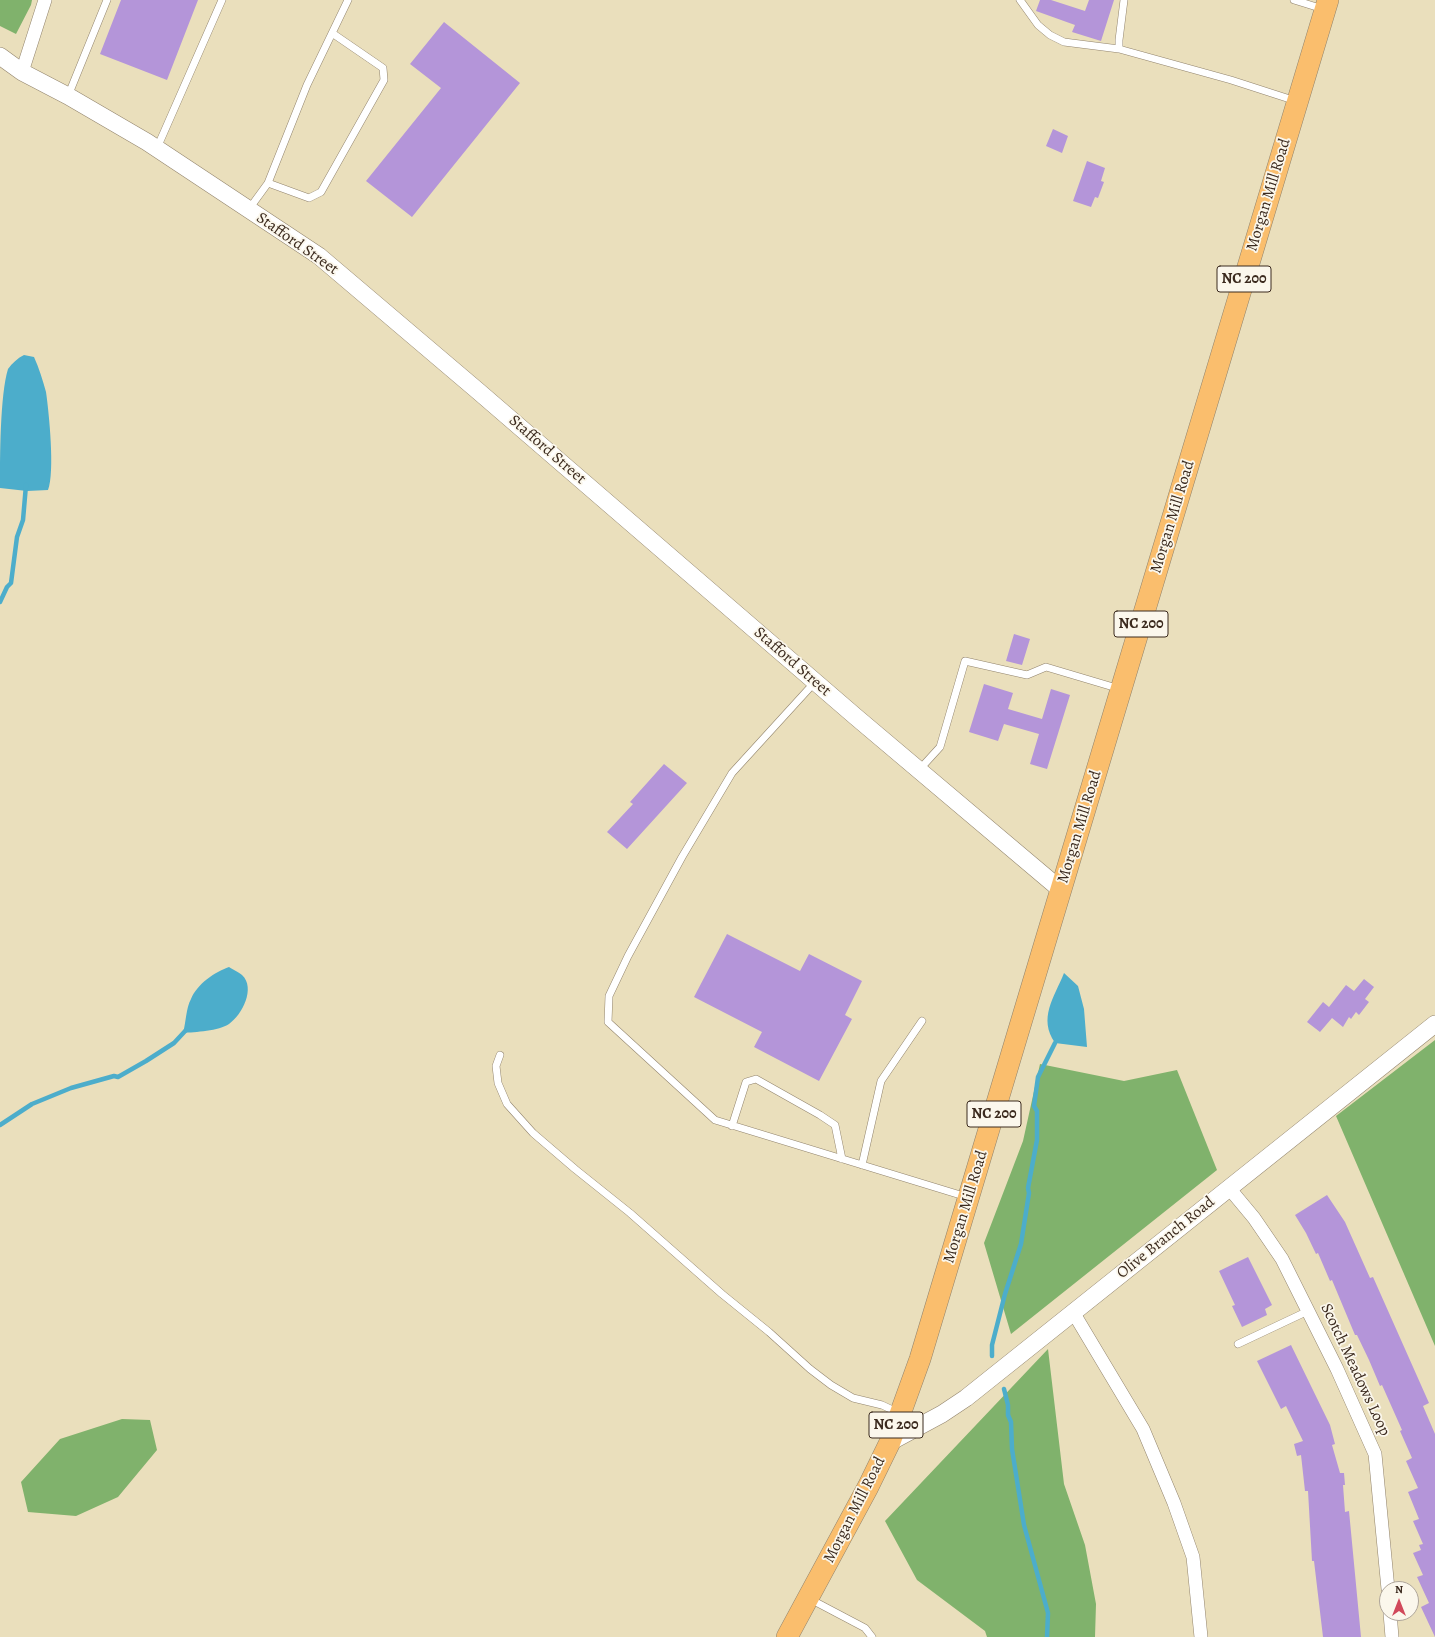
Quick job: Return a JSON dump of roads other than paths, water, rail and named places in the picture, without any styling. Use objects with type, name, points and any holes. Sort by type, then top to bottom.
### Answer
[{"type":"main road","name":"Morgan Mill Road","points":[[787,1637],[865,1493],[890,1442],[923,1352],[1326,5]]},
{"type":"street","points":[[22,72],[45,0]]},
{"type":"street","name":"Stafford Street","points":[[0,56],[22,72],[68,96],[157,149],[319,256],[815,682],[1061,890]]},
{"type":"street","name":"Olive Branch Road","points":[[890,1442],[942,1414],[966,1398],[1435,1024]]},
{"type":"street","name":"Scotch Meadows Loop","points":[[1229,1188],[1254,1218],[1282,1259],[1337,1369],[1375,1454],[1387,1581]]},
{"type":"street","points":[[1073,1312],[1143,1429],[1174,1503],[1193,1557],[1201,1637]]},
{"type":"street","points":[[1391,1621],[1392,1637]]},
{"type":"lane","points":[[68,96],[107,0]]},
{"type":"lane","points":[[157,149],[222,0]]},
{"type":"lane","points":[[249,210],[268,183],[307,85],[348,0]]},
{"type":"lane","points":[[1020,0],[1038,25],[1050,35],[1064,42],[1119,49],[1231,80],[1297,102]]},
{"type":"lane","points":[[1119,49],[1124,0]]},
{"type":"lane","points":[[1294,0],[1326,5]]},
{"type":"lane","points":[[268,183],[309,198],[321,192],[384,80],[383,68],[332,33]]},
{"type":"lane","points":[[919,770],[940,747],[965,661],[1027,675],[1046,667],[1121,689]]},
{"type":"lane","points":[[815,682],[732,773],[682,857],[628,956],[609,996],[608,1022],[715,1120],[969,1198]]},
{"type":"lane","points":[[862,1165],[881,1081],[922,1021]]},
{"type":"lane","points":[[500,1055],[496,1066],[498,1083],[507,1104],[533,1133],[630,1213],[722,1294],[820,1377],[853,1398],[882,1405],[901,1414]]},
{"type":"lane","points":[[732,1126],[746,1082],[756,1079],[835,1125],[842,1159]]},
{"type":"lane","points":[[1238,1344],[1308,1311]]},
{"type":"lane","points":[[808,1598],[865,1628],[872,1637]]},
{"type":"water","points":[[24,355],[34,357],[46,392],[50,427],[51,457],[48,490],[27,491],[0,488],[1,427],[5,380],[8,369],[15,361]]},
{"type":"water","points":[[229,967],[242,975],[246,980],[248,987],[246,1001],[243,1008],[234,1020],[225,1026],[207,1031],[183,1033],[189,1003],[198,988],[207,979]]},
{"type":"water","points":[[1064,973],[1078,986],[1084,1009],[1087,1047],[1055,1043],[1050,1034],[1048,1025],[1049,1008]]},
{"type":"waterway","points":[[0,602],[7,587],[11,583],[17,537],[23,520],[26,485]]},
{"type":"waterway","points":[[0,1125],[32,1104],[71,1088],[114,1076],[118,1077],[174,1043],[187,1029]]},
{"type":"waterway","points":[[992,1356],[992,1345],[1005,1294],[1021,1244],[1029,1193],[1028,1188],[1037,1140],[1037,1111],[1034,1106],[1038,1077],[1055,1043]]},
{"type":"waterway","points":[[1004,1389],[1008,1405],[1008,1415],[1011,1422],[1012,1449],[1024,1525],[1048,1613],[1047,1637]]}]
